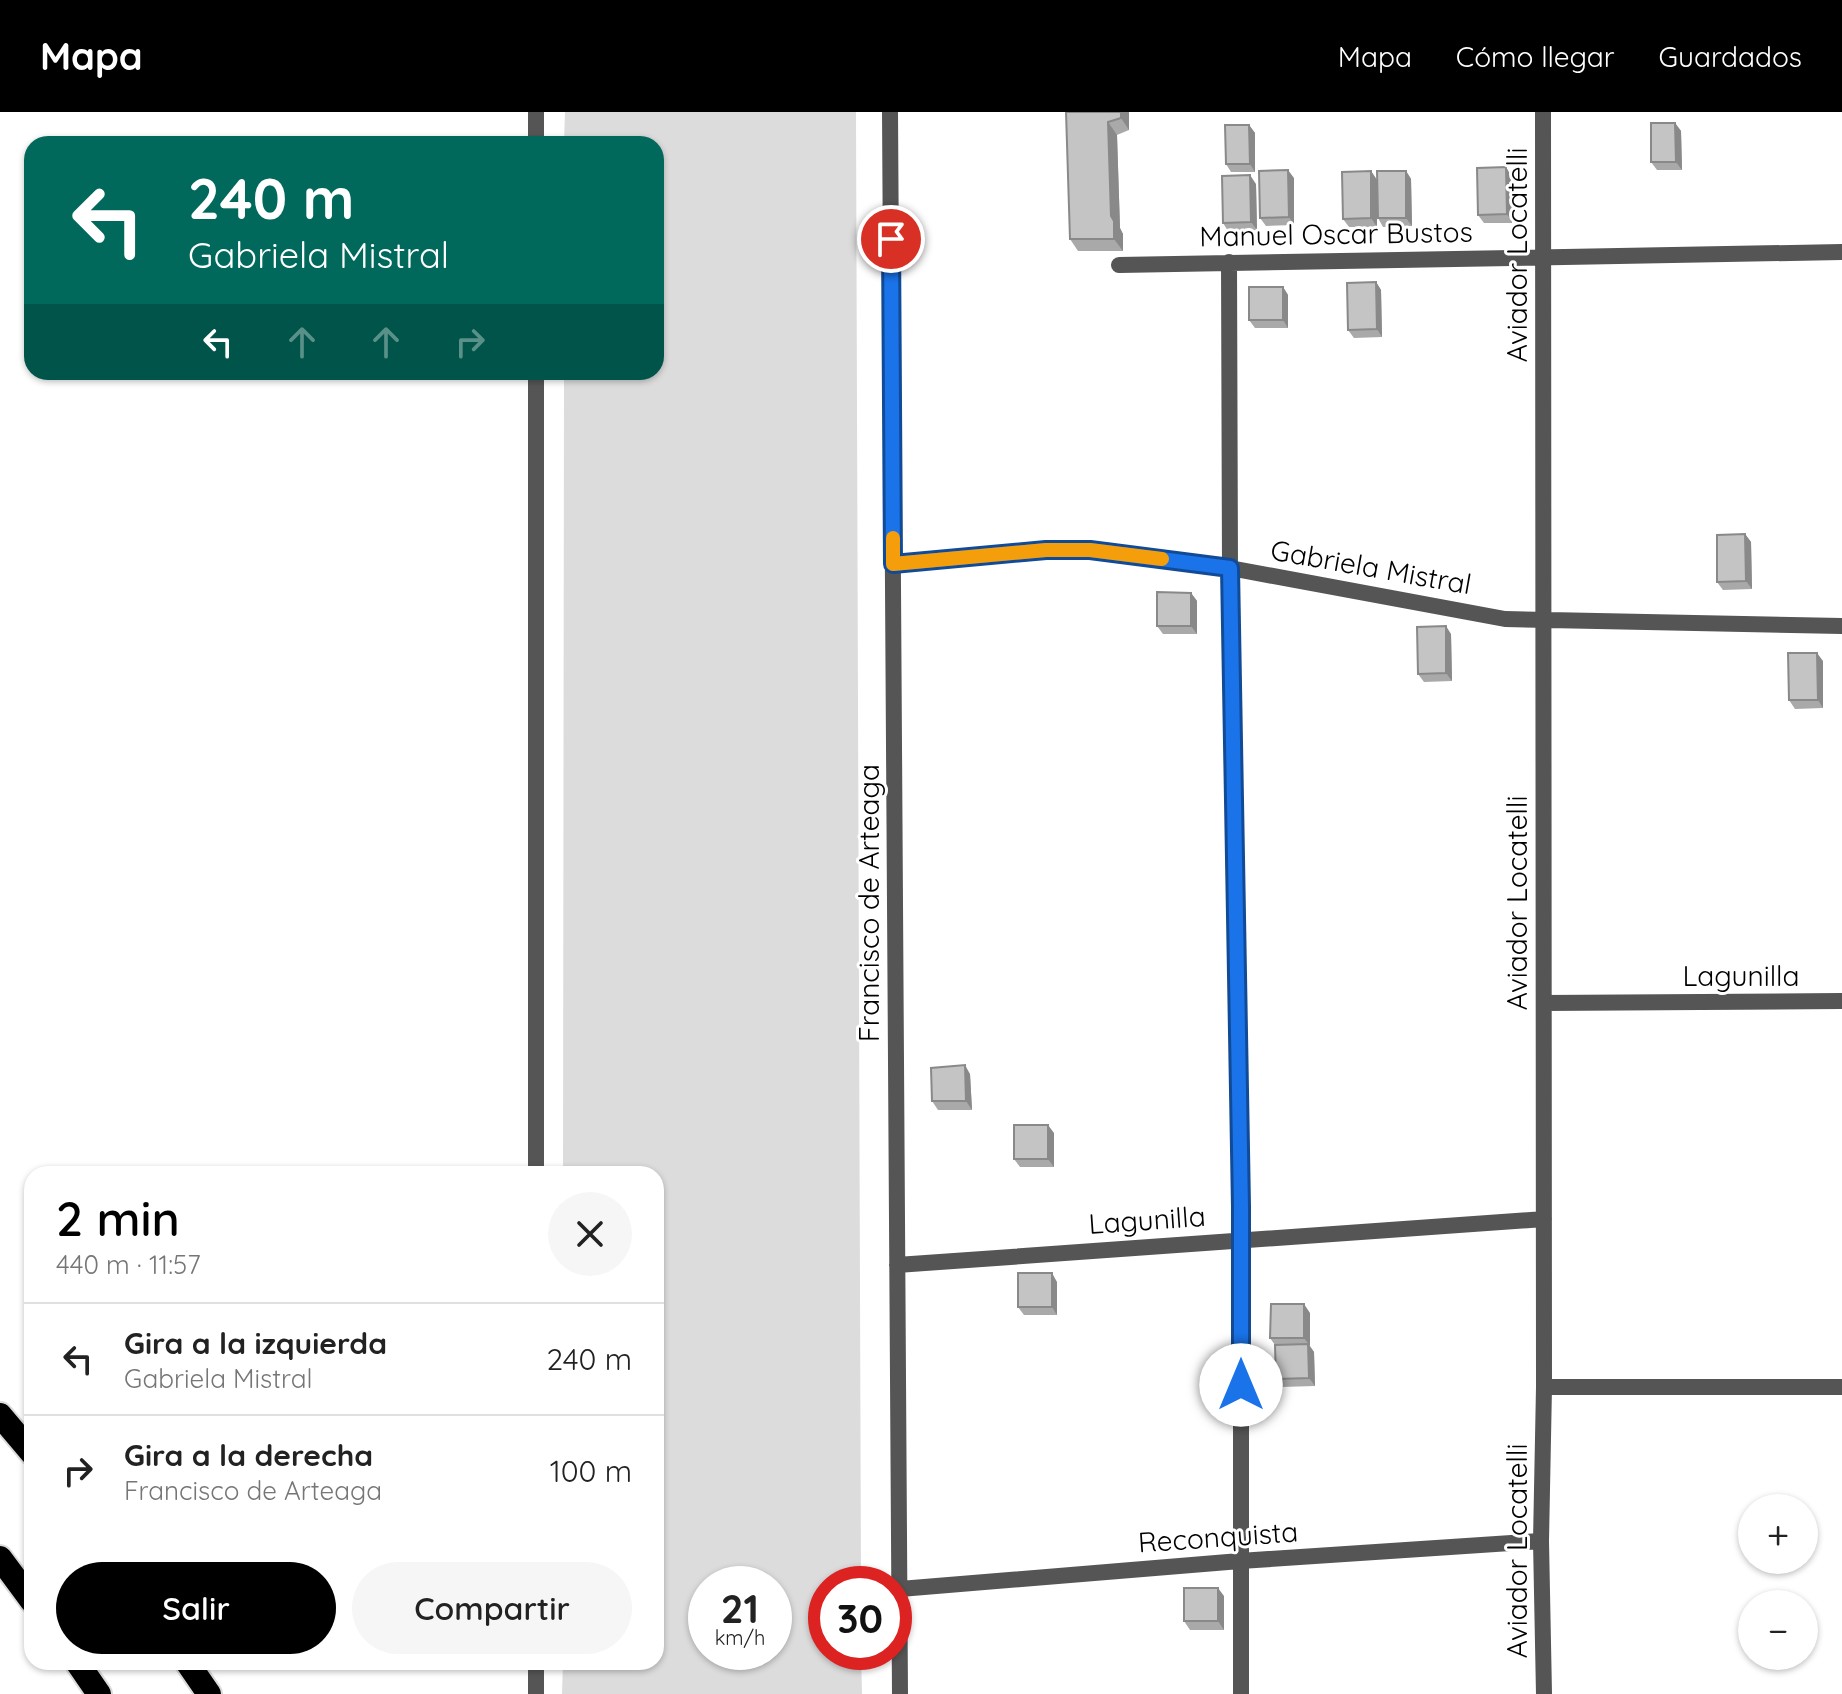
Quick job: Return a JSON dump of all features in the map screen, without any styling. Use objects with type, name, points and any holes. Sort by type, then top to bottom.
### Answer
[{"type":"highway","points":[[0,1415],[24,1444]]},
{"type":"highway","points":[[0,1558],[24,1590]]},
{"type":"highway","points":[[82,1670],[99,1694]]},
{"type":"highway","points":[[192,1670],[209,1694]]},
{"type":"street","points":[[536,112],[536,136]]},
{"type":"street","name":"Francisco de Arteaga","points":[[890,112],[900,1566]]},
{"type":"street","name":"Aviador Locatelli","points":[[1543,112],[1544,1387],[1541,1541],[1544,1694]]},
{"type":"street","name":"Manuel Oscar Bustos","points":[[1119,265],[1842,252]]},
{"type":"street","points":[[1229,262],[1230,568],[1241,1239],[1241,1694]]},
{"type":"street","points":[[536,380],[536,1166]]},
{"type":"street","name":"Gabriela Mistral","points":[[893,564],[1090,550],[1230,568],[1505,619],[1842,626]]},
{"type":"street","name":"Lagunilla","points":[[1544,1003],[1842,1001]]},
{"type":"street","name":"Lagunilla","points":[[897,1265],[1544,1219]]},
{"type":"street","points":[[1544,1387],[1842,1387]]},
{"type":"street","name":"Reconquista","points":[[912,1588],[1240,1561],[1541,1541]]},
{"type":"street","points":[[536,1670],[536,1694]]},
{"type":"street","name":"Francisco de Arteaga","points":[[900,1670],[900,1694]]},
{"type":"shaded area","points":[[565,112],[856,112],[861,1566],[808,1566],[808,1670],[861,1670],[862,1694],[562,1694],[563,1670],[664,1670],[664,1166],[563,1166],[564,380],[664,380],[664,136],[564,136]]},
{"type":"building","points":[[1066,112],[1121,112],[1121,118],[1108,122],[1114,239],[1070,239]]},
{"type":"building","points":[[1651,123],[1675,123],[1676,162],[1651,162]]},
{"type":"building","points":[[1225,125],[1249,125],[1250,164],[1226,164]]},
{"type":"building","points":[[1506,167],[1507,214],[1478,215],[1477,168]]},
{"type":"building","points":[[1288,170],[1289,217],[1260,218],[1259,171]]},
{"type":"building","points":[[1371,171],[1371,218],[1343,219],[1342,172]]},
{"type":"building","points":[[1377,171],[1406,171],[1406,218],[1378,218]]},
{"type":"building","points":[[1250,175],[1251,222],[1223,223],[1222,176]]},
{"type":"building","points":[[1376,282],[1377,329],[1348,330],[1347,283]]},
{"type":"building","points":[[1249,287],[1283,287],[1283,320],[1249,320]]},
{"type":"building","points":[[1745,534],[1746,581],[1717,582],[1717,535]]},
{"type":"building","points":[[1157,592],[1191,593],[1191,626],[1157,626]]},
{"type":"building","points":[[1446,626],[1446,673],[1418,674],[1417,627]]},
{"type":"building","points":[[1788,653],[1817,653],[1818,700],[1789,700]]},
{"type":"building","points":[[965,1065],[966,1101],[932,1101],[931,1068]]},
{"type":"building","points":[[1014,1125],[1048,1125],[1048,1159],[1014,1159]]},
{"type":"building","points":[[1018,1273],[1052,1273],[1052,1307],[1018,1307]]},
{"type":"building","points":[[1271,1304],[1304,1304],[1304,1338],[1270,1338]]},
{"type":"building","points":[[1308,1344],[1309,1378],[1276,1379],[1275,1345]]},
{"type":"building","points":[[1184,1588],[1218,1588],[1218,1621],[1184,1621]]},
{"type":"slow traffic","points":[[893,538],[893,564],[1046,550],[1090,550],[1162,559]]},
{"type":"route","points":[[891,239],[893,564],[1046,550],[1090,550],[1230,568],[1241,1385]]}]
